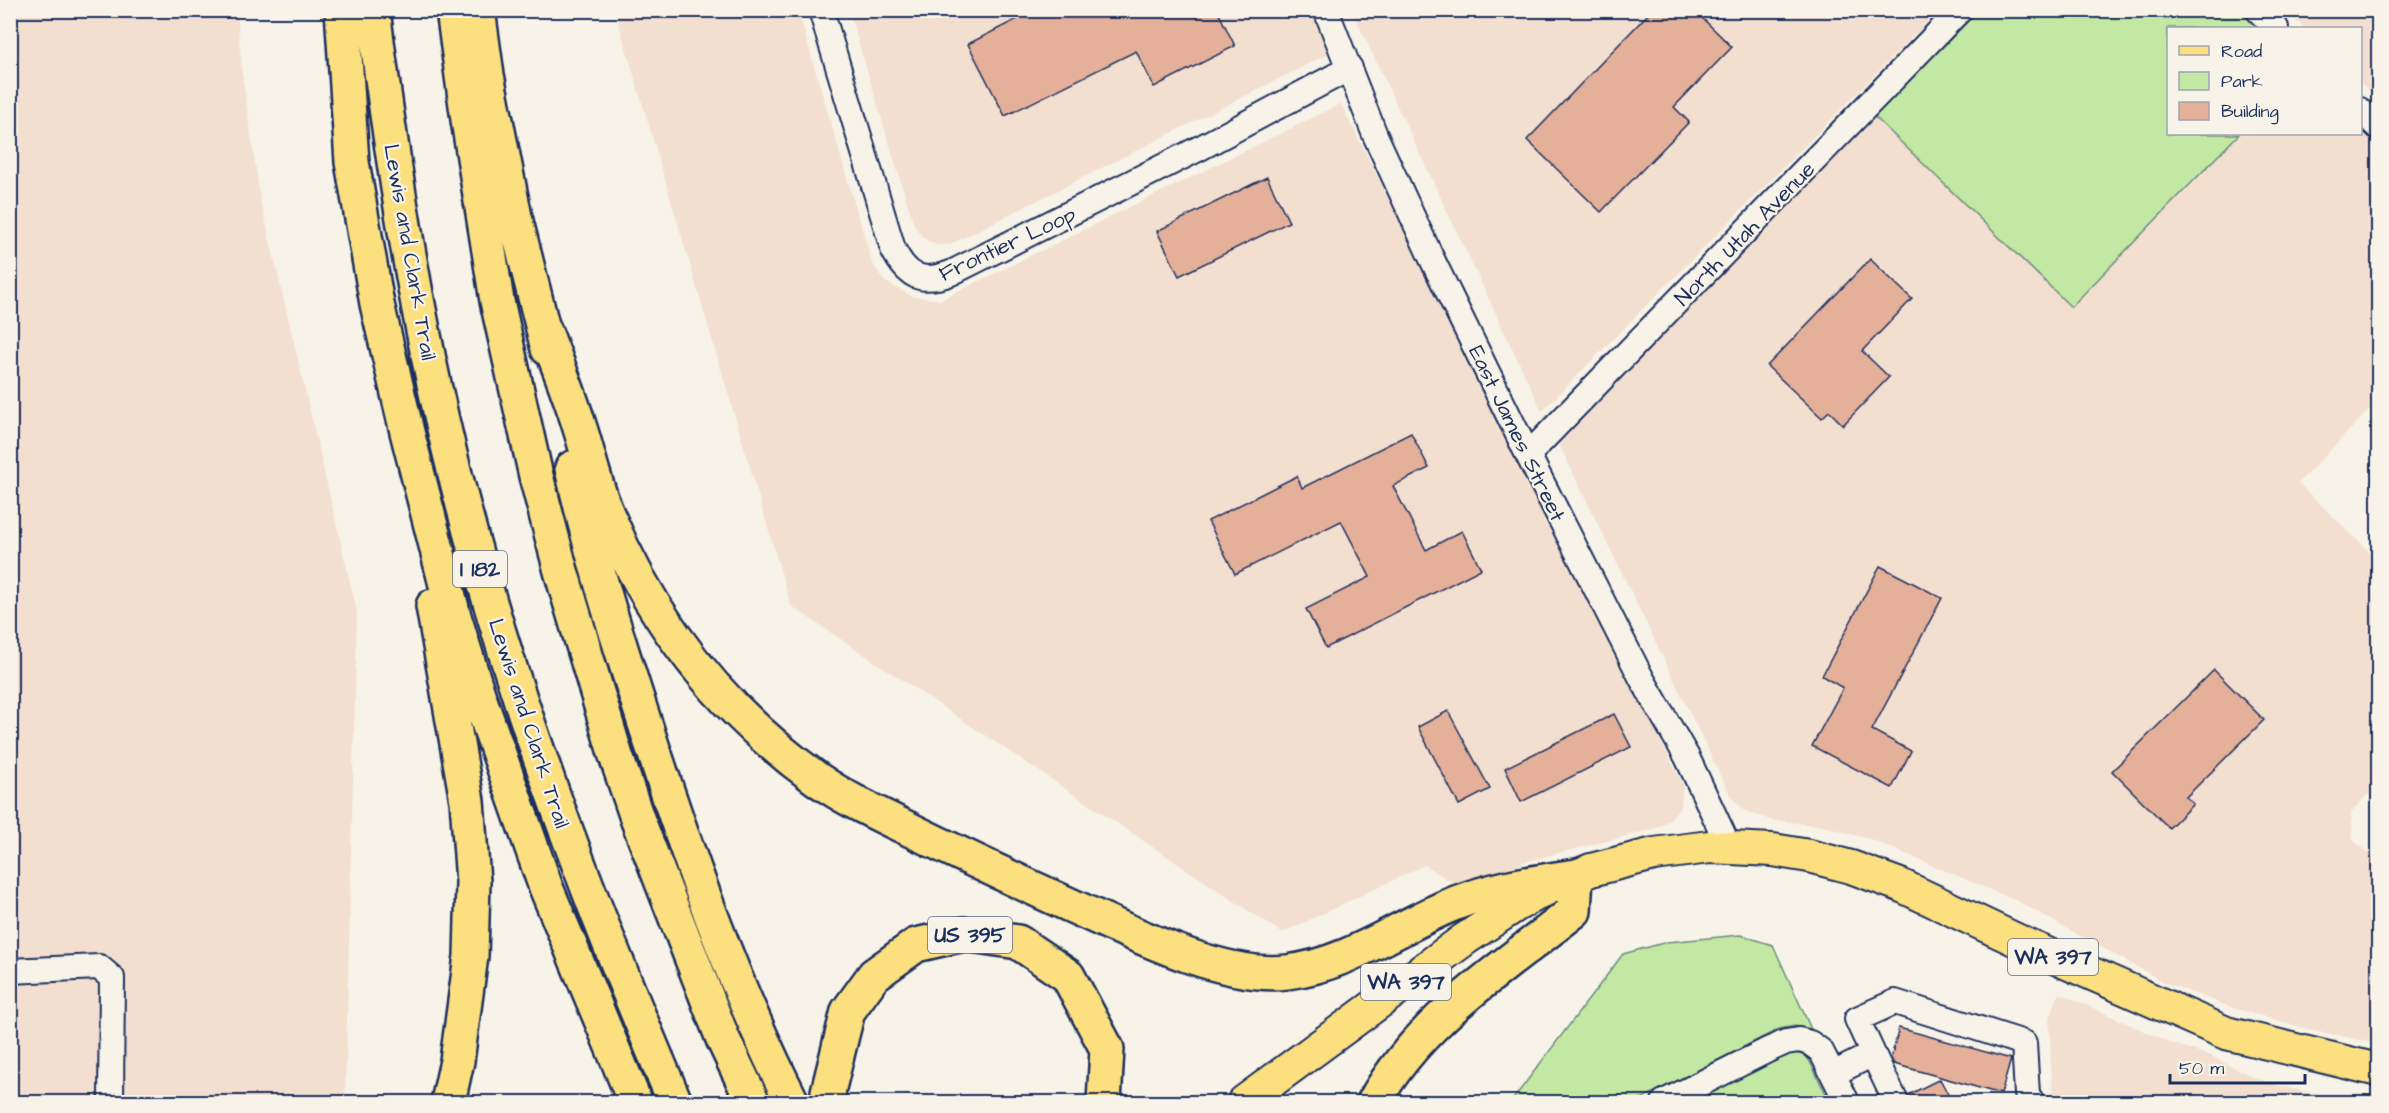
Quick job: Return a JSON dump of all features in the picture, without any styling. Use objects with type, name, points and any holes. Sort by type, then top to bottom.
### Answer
[{"type":"highway","points":[[342,10],[352,162],[377,304],[454,616],[479,697],[545,885],[635,1102]]},
{"type":"highway","name":"Lewis and Clark Trail","points":[[373,10],[392,150],[426,342],[475,549],[494,616],[562,820],[624,980],[675,1102]]},
{"type":"highway","points":[[453,10],[497,301],[529,446],[561,571],[615,753],[637,818],[723,1039],[753,1102]]},
{"type":"highway","points":[[478,10],[487,75],[515,217],[544,329],[581,508],[628,671],[680,829],[740,987],[792,1102]]},
{"type":"highway","points":[[544,329],[579,423],[606,512],[652,606],[699,670],[752,726],[820,781],[862,806],[975,862],[1099,918],[1176,950],[1224,966],[1257,972],[1287,972],[1360,951],[1442,909],[1478,894],[1576,876],[1574,911],[1459,1001],[1387,1078],[1374,1102]]},
{"type":"highway","points":[[407,432],[422,541],[467,801],[473,882],[471,956],[458,1061],[448,1102]]},
{"type":"highway","name":"US 395","points":[[830,1102],[828,1092],[848,1011],[874,975],[916,945],[964,934],[1018,942],[1068,976],[1107,1049],[1104,1102]]},
{"type":"main road","name":"WA 397","points":[[1244,1102],[1465,939],[1518,904],[1576,876],[1654,854],[1710,847],[1773,850],[1809,856],[1851,867],[1900,885],[2029,946],[2226,1032],[2303,1053],[2379,1070]]},
{"type":"street","name":"Frontier Loop","points":[[821,10],[893,249],[906,270],[929,279],[951,273],[1067,215],[1202,147],[1350,68]]},
{"type":"street","name":"East James Street","points":[[1326,10],[1395,180],[1528,455],[1642,679],[1688,757],[1729,847]]},
{"type":"street","name":"North Utah Avenue","points":[[1528,455],[1960,10]]},
{"type":"street","points":[[2258,10],[2275,27]]},
{"type":"street","points":[[2362,111],[2379,127]]},
{"type":"street","points":[[10,971],[99,967],[112,978],[111,1102]]},
{"type":"street","points":[[1896,1102],[1857,1019],[1895,1002],[2024,1043],[2027,1094],[2032,1102]]},
{"type":"street","points":[[1664,1102],[1786,1042],[1799,1040],[1821,1051],[1847,1102]]},
{"type":"street","points":[[1833,1074],[1873,1054]]},
{"type":"shaded area","points":[[10,11],[237,11],[242,73],[260,198],[357,612],[345,1102],[11,1102]]},
{"type":"shaded area","points":[[615,11],[798,11],[872,263],[884,281],[911,296],[940,300],[1341,104],[1683,785],[1681,806],[1668,821],[1654,829],[1524,862],[1467,892],[1425,865],[1282,933],[791,606]]},
{"type":"shaded area","points":[[849,11],[1314,11],[1327,37],[1330,53],[951,244],[936,245],[922,237],[914,225]]},
{"type":"shaded area","points":[[1352,11],[1938,11],[1542,411]]},
{"type":"shaded area","points":[[2286,11],[2378,11],[2378,100],[2362,84],[2362,27],[2304,27]]},
{"type":"shaded area","points":[[1874,116],[2071,307],[2238,135],[2362,135],[2362,125],[2378,142],[2378,401],[2298,483],[2378,560],[2378,789],[2367,795],[2351,813],[2353,840],[2372,857],[2378,857],[2378,1044],[2308,1029],[2233,1008],[2166,983],[2017,901],[1872,840],[1823,826],[1771,820],[1743,810],[1730,795],[1559,444]]},
{"type":"shaded area","points":[[2059,993],[2171,1043],[2211,1056],[2255,1078],[2284,1087],[2353,1102],[2053,1102],[2049,1018]]},
{"type":"green space","points":[[1978,11],[2243,11],[2261,27],[2167,27],[2167,135],[2238,135],[2071,307],[1874,116]]},
{"type":"green space","points":[[1740,935],[1773,945],[1811,1029],[1795,1026],[1779,1029],[1635,1102],[1511,1102],[1623,954],[1667,942]]},
{"type":"green space","points":[[1795,1053],[1804,1055],[1809,1060],[1830,1102],[1690,1102],[1783,1055]]},
{"type":"building","points":[[1035,10],[1217,10],[1235,46],[1154,87],[1136,51],[1005,116],[968,44]]},
{"type":"building","points":[[1652,10],[1694,10],[1732,47],[1674,107],[1689,122],[1601,212],[1527,140]]},
{"type":"building","points":[[1267,177],[1289,222],[1179,276],[1157,231]]},
{"type":"building","points":[[1870,259],[1912,299],[1862,351],[1889,377],[1843,425],[1829,411],[1822,418],[1767,366]]},
{"type":"building","points":[[1411,433],[1429,468],[1393,486],[1426,550],[1462,531],[1481,569],[1326,648],[1306,609],[1370,577],[1341,521],[1235,574],[1208,521],[1297,476],[1302,488]]},
{"type":"building","points":[[1880,566],[1942,598],[1872,730],[1911,751],[1892,788],[1812,746],[1843,688],[1822,676]]},
{"type":"building","points":[[2214,670],[2264,720],[2186,797],[2193,804],[2169,828],[2112,771]]},
{"type":"building","points":[[1448,711],[1490,789],[1459,805],[1418,727]]},
{"type":"building","points":[[1614,714],[1631,747],[1521,802],[1505,768]]},
{"type":"building","points":[[1899,1028],[2011,1059],[2001,1094],[1894,1064],[1891,1058]]},
{"type":"building","points":[[1940,1079],[1952,1102],[1910,1102],[1908,1095]]}]
